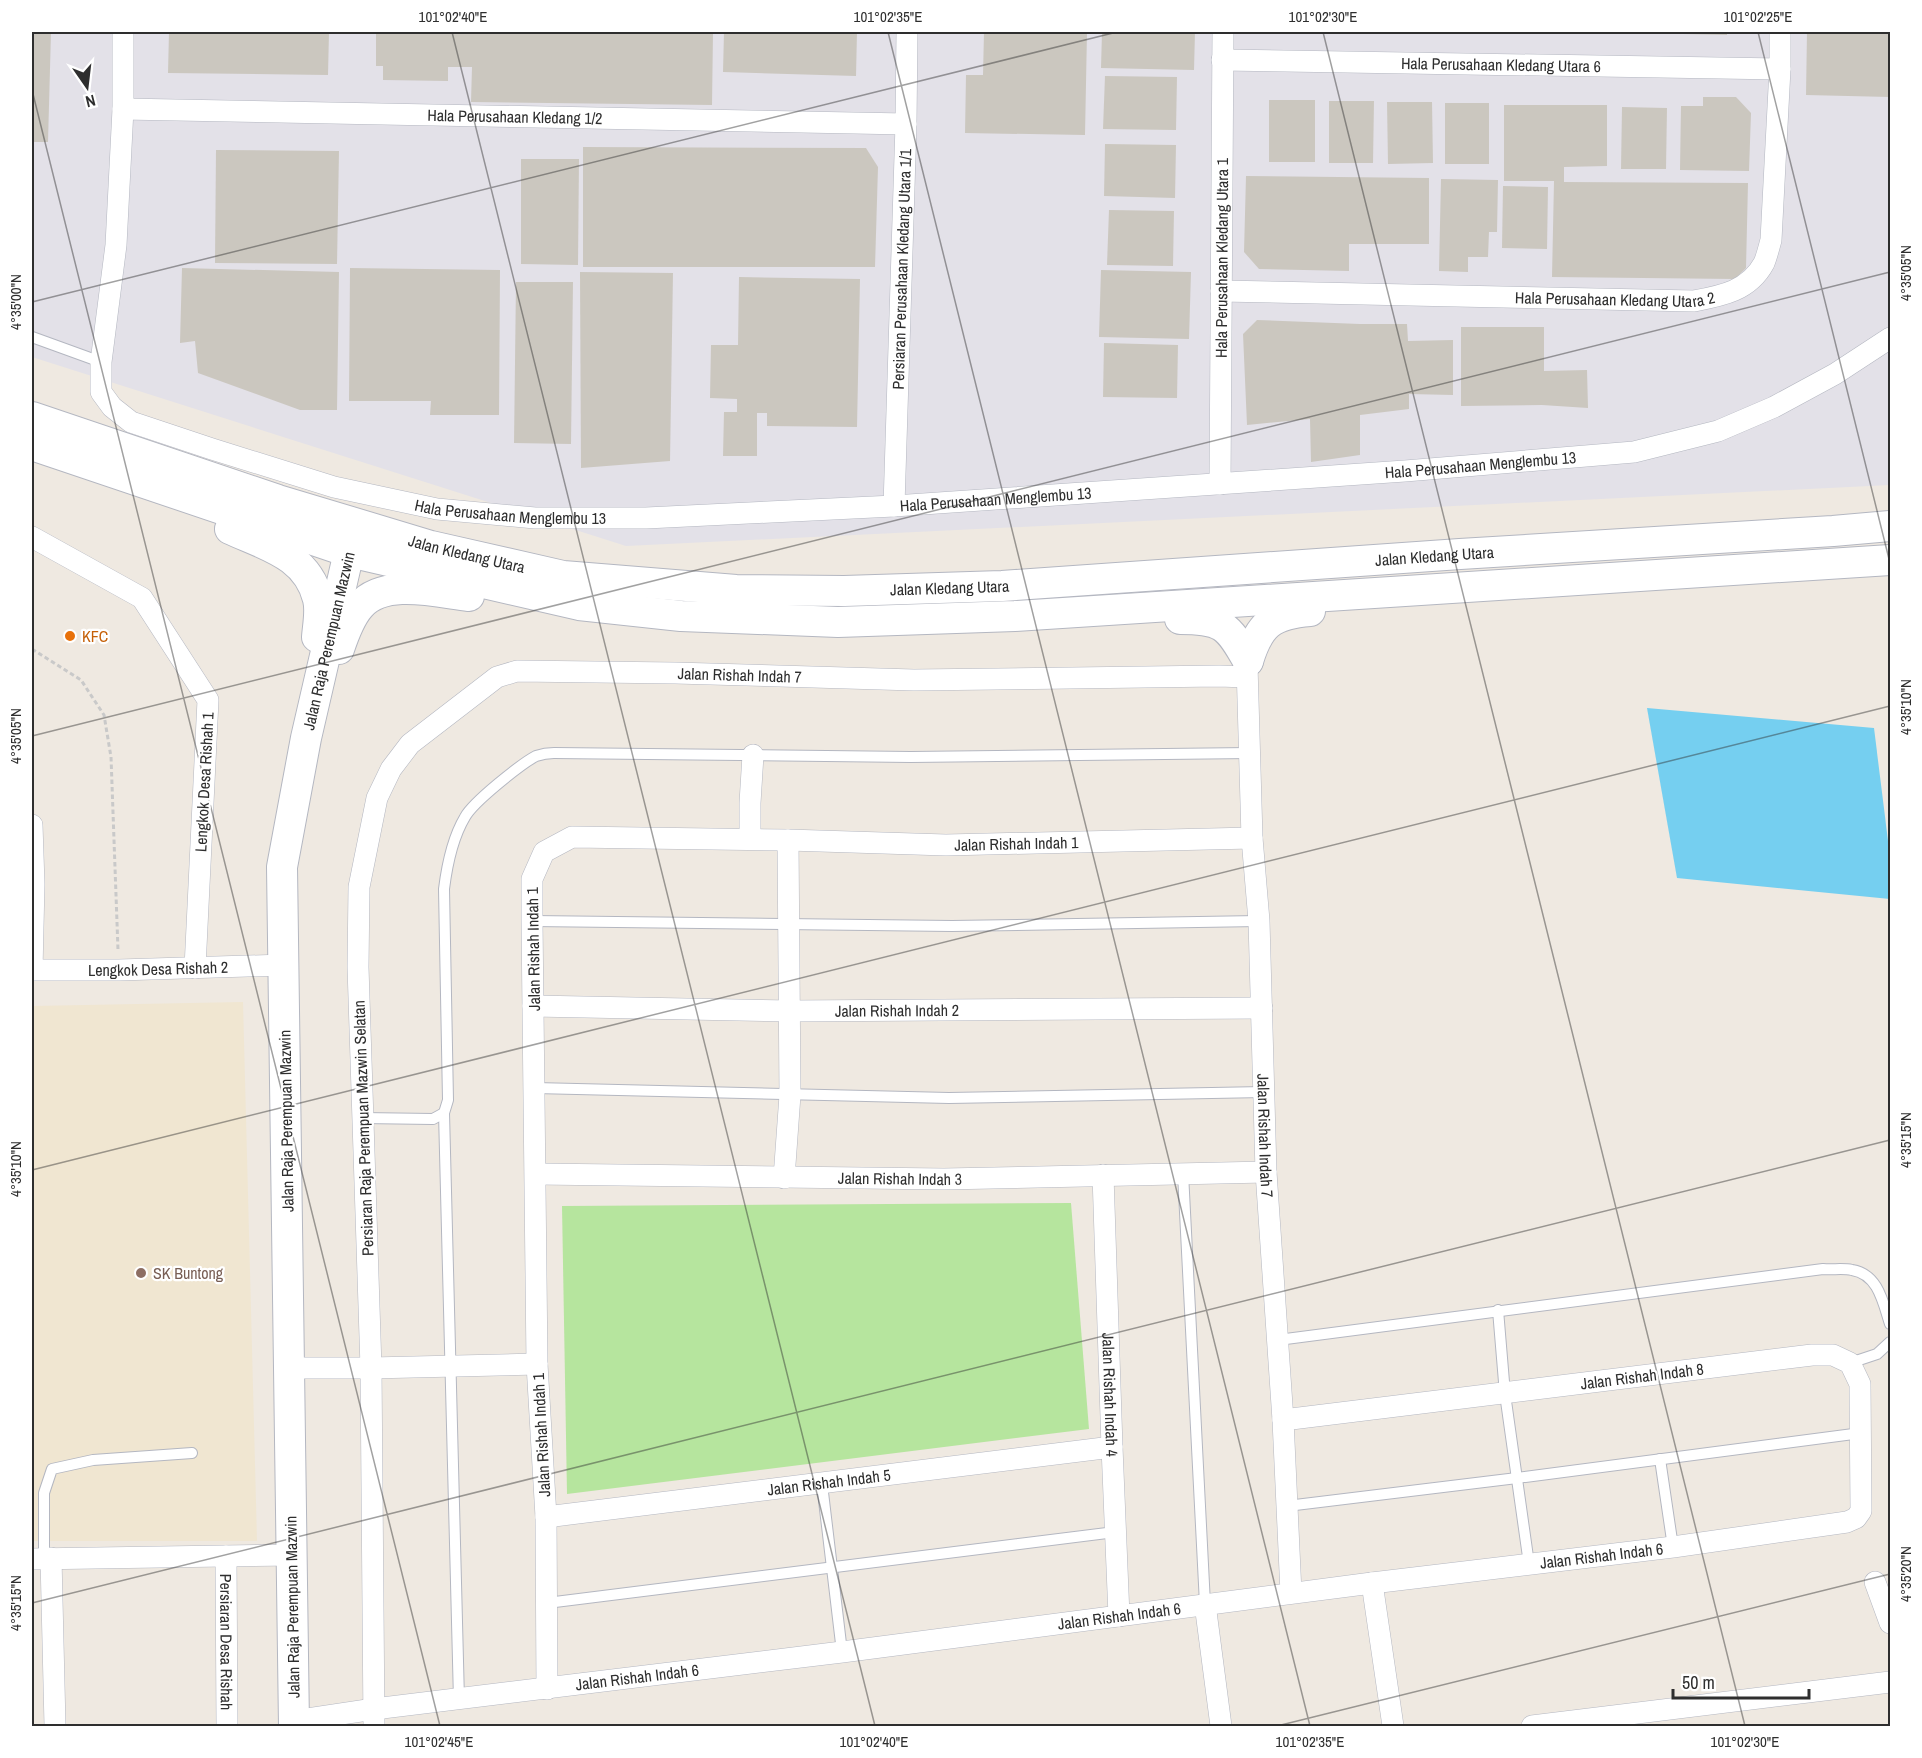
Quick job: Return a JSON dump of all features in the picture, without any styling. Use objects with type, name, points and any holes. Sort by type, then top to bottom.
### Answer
[{"type":"main road","name":"Jalan Kledang Utara","points":[[32,417],[180,468],[353,538],[431,546],[563,576],[736,590],[844,591],[1002,586],[1890,526]]},
{"type":"main road","name":"Jalan Kledang Utara","points":[[32,445],[84,464],[353,538],[579,605],[681,616],[838,622],[1015,615],[1890,560]]},
{"type":"main road","points":[[84,464],[290,556],[309,575],[319,600],[318,634],[306,738]]},
{"type":"main road","name":"Jalan Raja Perempuan Mazwin","points":[[294,1724],[282,867],[306,738],[353,538]]},
{"type":"main road","points":[[1247,669],[1253,646],[1265,626],[1282,616],[1306,611],[1473,599],[1525,591],[1565,581]]},
{"type":"main road","points":[[306,738],[343,636],[360,606],[380,592],[404,588],[520,602],[579,605]]},
{"type":"main road","points":[[1015,615],[1039,622],[1096,624],[1203,619],[1215,622],[1227,629],[1236,639],[1247,669]]},
{"type":"street","points":[[101,362],[116,245],[123,109],[123,32]]},
{"type":"street","name":"Persiaran Perusahaan Kledang Utara 1/1","points":[[894,506],[907,32]]},
{"type":"street","name":"Hala Perusahaan Kledang Utara 1","points":[[1220,484],[1223,32]]},
{"type":"street","name":"Hala Perusahaan Kledang Utara 2","points":[[1221,291],[1694,301],[1726,295],[1746,284],[1763,264],[1771,240],[1780,32]]},
{"type":"street","name":"Hala Perusahaan Kledang Utara 6","points":[[1222,60],[1780,69]]},
{"type":"street","name":"Hala Perusahaan Kledang 1/2","points":[[123,109],[906,124]]},
{"type":"street","name":"Hala Perusahaan Menglembu 13","points":[[101,362],[101,392],[112,407],[131,422],[334,487],[437,509],[535,518],[646,518],[894,506],[1634,452],[1718,431],[1774,407],[1835,374],[1890,338]]},
{"type":"street","name":"Lengkok Desa Rishah 1","points":[[32,537],[142,597],[208,700],[195,968]]},
{"type":"street","name":"Jalan Rishah Indah 7","points":[[359,887],[376,798],[391,769],[410,744],[498,677],[517,671],[914,680],[1219,676],[1247,669],[1252,838],[1259,921],[1266,1172],[1283,1420],[1291,1593]]},
{"type":"street","points":[[750,839],[753,755]]},
{"type":"street","points":[[32,825],[32,970]]},
{"type":"street","name":"Jalan Rishah Indah 1","points":[[547,1689],[546,1517],[537,1364],[531,921],[532,879],[544,852],[572,837],[750,839],[946,845],[1252,838]]},
{"type":"street","points":[[784,1178],[790,1095],[788,840]]},
{"type":"street","name":"Persiaran Raja Perempuan Mazwin Selatan","points":[[359,887],[358,967],[371,1368],[374,1718]]},
{"type":"street","name":"Lengkok Desa Rishah 2","points":[[32,970],[284,965]]},
{"type":"street","name":"Jalan Rishah Indah 2","points":[[533,1006],[790,1011],[1262,1008]]},
{"type":"street","name":"Jalan Rishah Indah 3","points":[[536,1174],[944,1179],[1266,1172]]},
{"type":"street","name":"Jalan Rishah Indah 4","points":[[1103,1175],[1119,1616]]},
{"type":"street","name":"Jalan Rishah Indah 8","points":[[1283,1420],[1812,1355],[1833,1355],[1850,1363]]},
{"type":"street","points":[[1850,1363],[1860,1384],[1861,1433]]},
{"type":"street","points":[[289,1368],[537,1364]]},
{"type":"street","name":"Jalan Rishah Indah 6","points":[[294,1724],[374,1718],[459,1700],[1291,1593],[1673,1547],[1847,1522],[1856,1518],[1861,1511],[1861,1433]]},
{"type":"street","name":"Jalan Rishah Indah 5","points":[[546,1517],[1112,1447]]},
{"type":"street","points":[[55,1726],[42,1558],[292,1555]]},
{"type":"street","name":"Persiaran Desa Rishah","points":[[226,1557],[227,1726]]},
{"type":"street","points":[[1875,1582],[1890,1623]]},
{"type":"street","points":[[1372,1583],[1393,1726]]},
{"type":"street","points":[[1205,1604],[1221,1726]]},
{"type":"street","points":[[1532,1726],[1890,1682]]},
{"type":"lane","points":[[32,337],[101,362]]},
{"type":"lane","points":[[459,1700],[444,1113],[448,1101],[444,889],[446,872],[458,834],[464,817],[473,805],[526,762],[538,755],[554,753],[911,757],[1250,753]]},
{"type":"lane","points":[[531,921],[952,926],[1259,921]]},
{"type":"lane","points":[[535,1088],[949,1098],[1264,1092]]},
{"type":"lane","points":[[362,1118],[433,1119],[444,1113]]},
{"type":"lane","points":[[1184,1173],[1205,1604]]},
{"type":"lane","points":[[1278,1340],[1823,1269],[1853,1270],[1870,1277],[1879,1290],[1890,1324]]},
{"type":"lane","points":[[1498,1310],[1505,1394],[1529,1564]]},
{"type":"lane","points":[[1850,1363],[1877,1354],[1890,1342]]},
{"type":"lane","points":[[1287,1506],[1517,1479],[1861,1433]]},
{"type":"lane","points":[[42,1558],[44,1493],[52,1469],[93,1460],[192,1453]]},
{"type":"lane","points":[[1660,1459],[1673,1547]]},
{"type":"lane","points":[[822,1484],[842,1652]]},
{"type":"lane","points":[[548,1603],[1115,1532]]},
{"type":"path","points":[[32,649],[81,680],[104,715],[111,756],[119,970]]},
{"type":"shaded area","points":[[32,32],[1890,32],[1890,485],[626,546],[32,357]]},
{"type":"shaded area","name":"SK Buntong","points":[[243,1002],[257,1541],[32,1541],[32,1006]]},
{"type":"green space","points":[[1071,1203],[1089,1429],[567,1494],[562,1206]]},
{"type":"water","points":[[1647,708],[1874,728],[1890,857],[1890,899],[1677,878]]},
{"type":"building","points":[[32,32],[51,32],[48,142],[32,142]]},
{"type":"building","points":[[169,32],[329,32],[328,75],[168,73]]},
{"type":"building","points":[[376,32],[713,32],[712,105],[471,102],[472,67],[448,67],[448,81],[383,80],[383,66],[376,66]]},
{"type":"building","points":[[724,32],[857,32],[856,76],[723,72]]},
{"type":"building","points":[[984,32],[1087,32],[1085,135],[965,133],[966,75],[983,75]]},
{"type":"building","points":[[1102,32],[1195,32],[1194,70],[1101,68]]},
{"type":"building","points":[[1684,32],[1727,32],[1727,35],[1683,34]]},
{"type":"building","points":[[1807,32],[1890,32],[1890,97],[1806,95]]},
{"type":"building","points":[[1105,76],[1177,77],[1176,130],[1103,129]]},
{"type":"building","points":[[1703,97],[1736,97],[1751,113],[1749,171],[1680,170],[1681,106],[1703,106]]},
{"type":"building","points":[[1269,100],[1315,100],[1315,162],[1269,162]]},
{"type":"building","points":[[1329,101],[1374,101],[1373,163],[1329,163]]},
{"type":"building","points":[[1387,102],[1432,102],[1433,163],[1388,164]]},
{"type":"building","points":[[1445,103],[1489,103],[1489,164],[1445,164]]},
{"type":"building","points":[[1504,105],[1607,105],[1607,166],[1564,167],[1564,182],[1748,183],[1746,268],[1735,279],[1552,277],[1554,181],[1504,181]]},
{"type":"building","points":[[1622,107],[1667,108],[1666,169],[1621,169]]},
{"type":"building","points":[[1105,144],[1176,145],[1175,198],[1104,196]]},
{"type":"building","points":[[583,147],[866,148],[878,167],[875,267],[583,267]]},
{"type":"building","points":[[216,150],[339,151],[337,264],[215,263]]},
{"type":"building","points":[[521,159],[579,159],[578,265],[521,264]]},
{"type":"building","points":[[1246,176],[1429,178],[1429,244],[1349,244],[1349,271],[1259,269],[1244,252]]},
{"type":"building","points":[[1441,179],[1498,180],[1497,232],[1489,232],[1488,257],[1468,257],[1468,272],[1439,271]]},
{"type":"building","points":[[1503,186],[1548,187],[1547,249],[1502,248]]},
{"type":"building","points":[[1109,210],[1174,211],[1173,266],[1107,265]]},
{"type":"building","points":[[182,268],[339,272],[337,410],[300,410],[198,373],[195,341],[180,343]]},
{"type":"building","points":[[350,268],[500,270],[499,415],[430,415],[431,401],[349,401]]},
{"type":"building","points":[[1101,270],[1191,272],[1189,339],[1099,337]]},
{"type":"building","points":[[580,272],[673,273],[670,461],[581,468]]},
{"type":"building","points":[[739,277],[860,279],[857,427],[767,426],[767,413],[757,413],[757,456],[723,456],[724,412],[737,412],[737,399],[710,398],[711,345],[738,345]]},
{"type":"building","points":[[516,282],[573,282],[571,444],[514,443]]},
{"type":"building","points":[[1257,320],[1407,324],[1408,341],[1453,340],[1453,395],[1409,394],[1409,409],[1360,415],[1360,455],[1311,462],[1310,419],[1247,425],[1243,334]]},
{"type":"building","points":[[1461,327],[1544,327],[1544,371],[1587,370],[1588,408],[1542,405],[1461,406]]},
{"type":"building","points":[[1104,343],[1178,345],[1177,398],[1103,397]]},
{"type":"place","name":"KFC","points":[[70,636]]},
{"type":"place","name":"SK Buntong","points":[[141,1273]]}]
